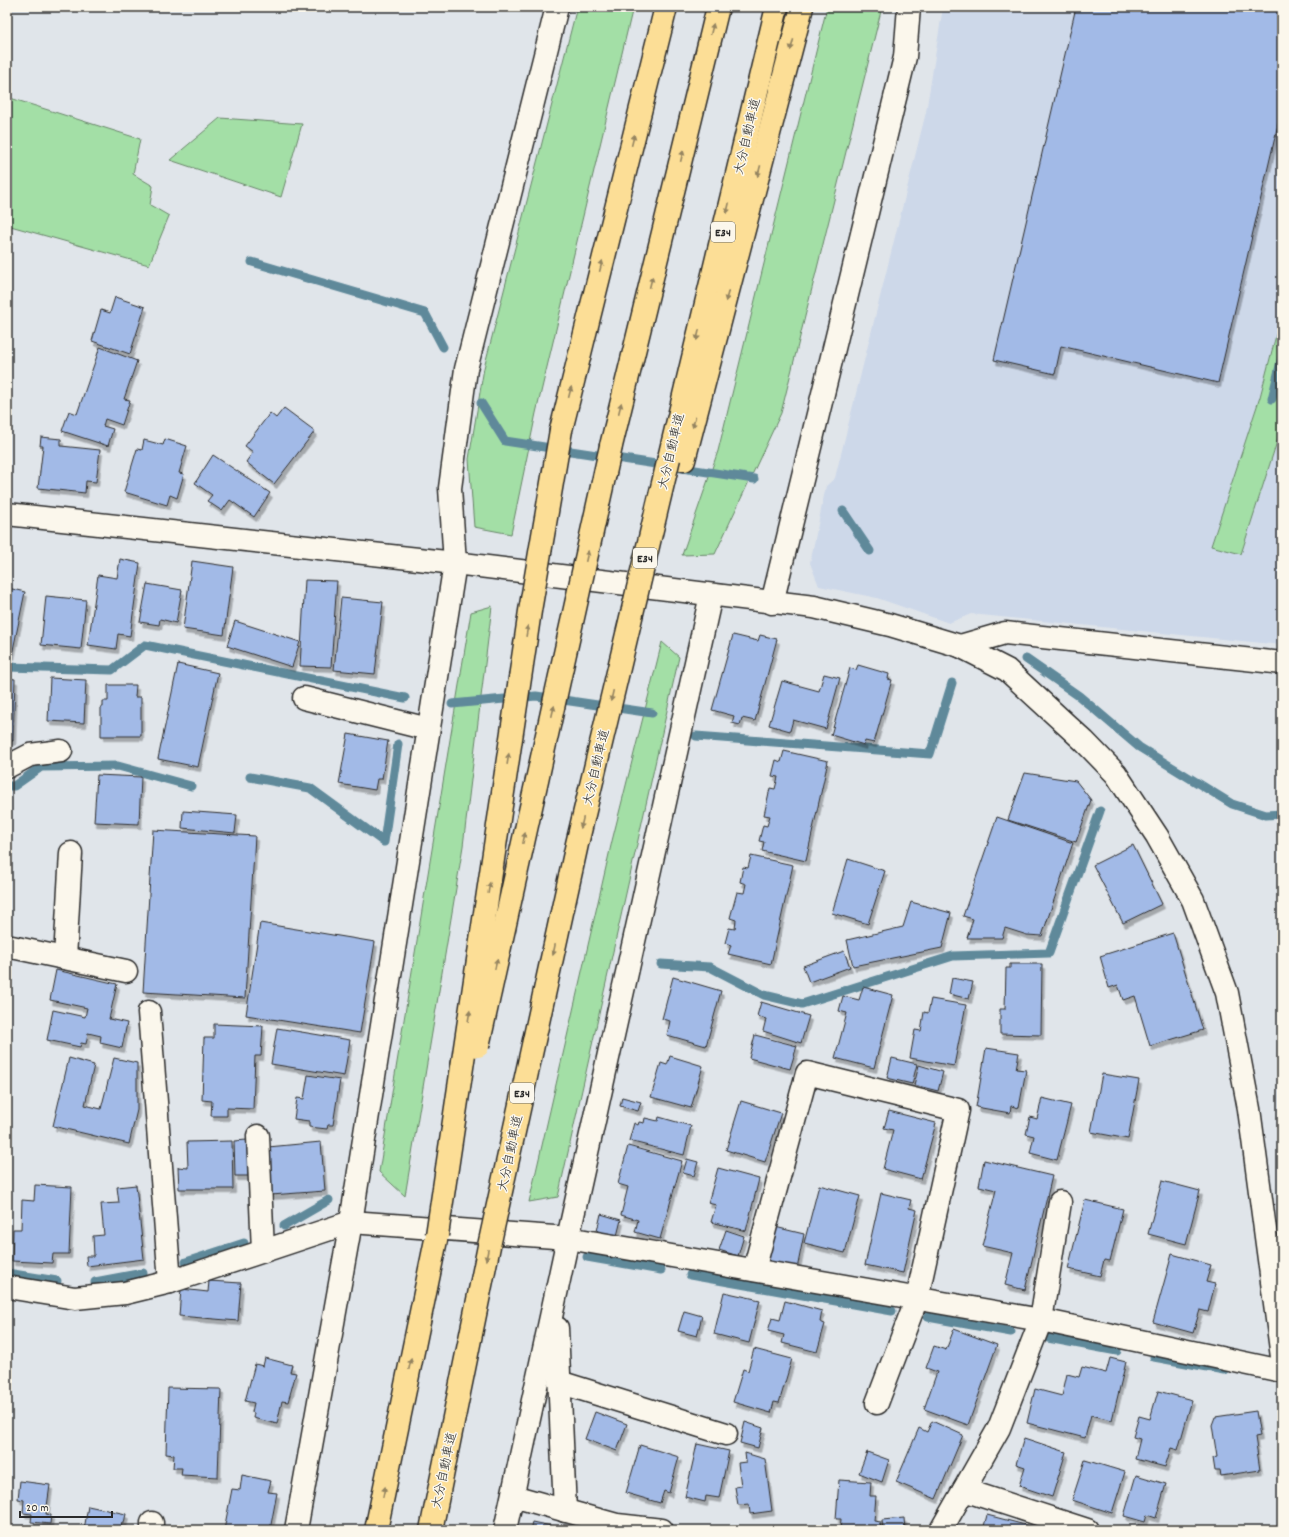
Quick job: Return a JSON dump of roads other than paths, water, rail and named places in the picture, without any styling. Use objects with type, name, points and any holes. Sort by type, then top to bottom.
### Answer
[{"type":"highway","points":[[436,1235],[530,611],[561,430],[665,7]]},
{"type":"highway","points":[[376,1530],[436,1235],[611,446],[718,7]]},
{"type":"highway","name":"大分自動車道","points":[[431,1530],[527,1071],[577,844],[621,658],[677,459],[776,7]]},
{"type":"highway","points":[[677,459],[802,7]]},
{"type":"street","points":[[296,1530],[350,1222],[455,563],[450,488],[466,369],[557,7]]},
{"type":"street","points":[[772,603],[905,57],[909,7]]},
{"type":"street","points":[[7,514],[455,563],[711,596],[814,607],[890,626],[960,646],[1007,670],[1084,741],[1116,774],[1157,836],[1193,900],[1227,993],[1249,1109],[1282,1356]]},
{"type":"street","points":[[505,1530],[568,1238],[711,596]]},
{"type":"street","points":[[960,646],[1005,634],[1282,663]]},
{"type":"street","points":[[304,698],[428,729]]},
{"type":"street","points":[[7,767],[30,755],[61,751]]},
{"type":"street","points":[[65,958],[71,854]]},
{"type":"street","points":[[7,946],[126,971]]},
{"type":"street","points":[[149,1012],[170,1282]]},
{"type":"street","points":[[754,1270],[807,1073],[958,1110],[917,1298],[877,1403]]},
{"type":"street","points":[[258,1136],[263,1251]]},
{"type":"street","points":[[941,1530],[999,1428],[1041,1320],[1060,1202]]},
{"type":"street","points":[[7,1287],[75,1298],[124,1293],[170,1282],[350,1222],[568,1238],[1041,1320],[1282,1371]]},
{"type":"street","points":[[556,1297],[565,1510]]},
{"type":"street","points":[[559,1382],[726,1434]]},
{"type":"street","points":[[964,1490],[1087,1530]]},
{"type":"street","points":[[513,1496],[617,1525],[662,1530]]},
{"type":"waterway","points":[[252,262],[425,313],[443,347]]},
{"type":"waterway","points":[[1272,399],[1282,357]]},
{"type":"waterway","points":[[481,403],[505,441],[754,479]]},
{"type":"waterway","points":[[843,511],[870,551]]},
{"type":"waterway","points":[[7,667],[112,670],[145,645],[405,698]]},
{"type":"waterway","points":[[1026,659],[1079,696],[1139,747],[1232,804],[1266,815],[1282,814]]},
{"type":"waterway","points":[[696,736],[930,754],[952,683]]},
{"type":"waterway","points":[[452,704],[536,696],[652,713]]},
{"type":"waterway","points":[[250,777],[310,788],[384,842],[398,744]]},
{"type":"waterway","points":[[7,786],[14,786],[41,767],[118,766],[191,786]]},
{"type":"waterway","points":[[661,964],[710,967],[764,995],[802,1004],[953,956],[1049,953],[1100,811]]},
{"type":"waterway","points":[[284,1226],[329,1200]]},
{"type":"waterway","points":[[186,1262],[244,1243]]},
{"type":"waterway","points":[[587,1257],[661,1270]]},
{"type":"waterway","points":[[7,1273],[57,1281]]},
{"type":"waterway","points":[[95,1282],[143,1273]]},
{"type":"waterway","points":[[690,1275],[892,1311]]},
{"type":"waterway","points":[[928,1317],[1011,1332]]},
{"type":"waterway","points":[[1048,1338],[1117,1351]]},
{"type":"waterway","points":[[1154,1357],[1224,1370]]}]
